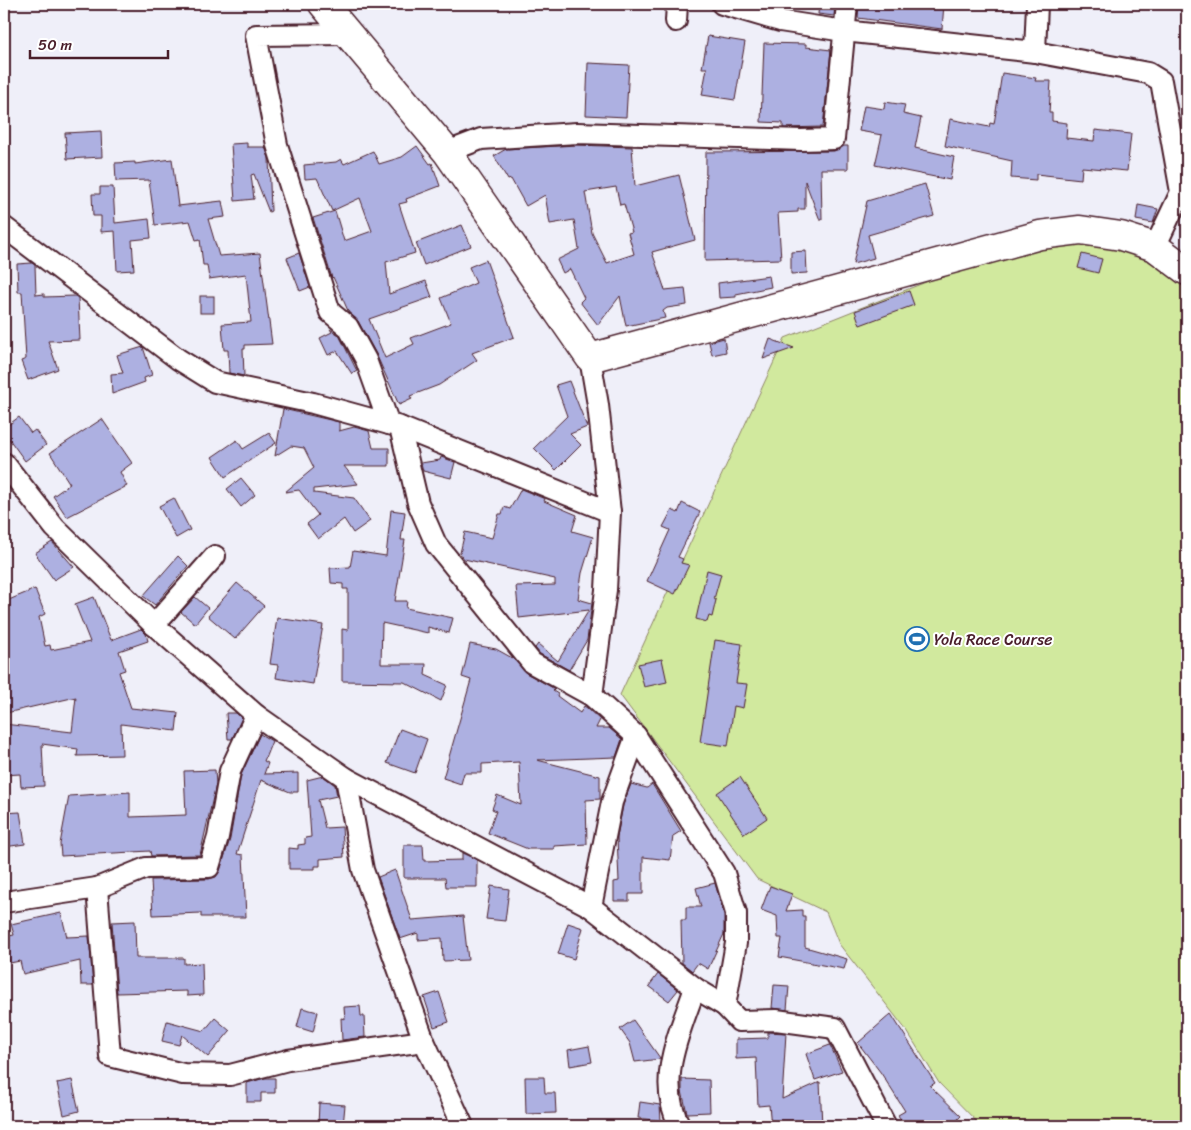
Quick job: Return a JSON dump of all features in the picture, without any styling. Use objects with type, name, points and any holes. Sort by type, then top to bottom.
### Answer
[{"type":"street","points":[[323,4],[447,152],[590,358],[598,405],[610,512],[606,590],[592,696]]},
{"type":"street","points":[[722,4],[780,21],[844,31],[1035,52],[1148,73],[1161,81],[1181,192],[1155,247]]},
{"type":"street","points":[[447,152],[481,139],[577,133],[801,140],[834,139],[846,4]]},
{"type":"street","points":[[1035,52],[1037,4]]},
{"type":"street","points":[[348,34],[256,35],[277,144],[330,312],[348,327],[366,360],[395,425],[418,503],[436,544],[532,663],[592,696],[636,736],[724,873],[736,913],[736,943],[725,1006]]},
{"type":"street","points":[[4,227],[178,359],[215,382],[313,403],[395,425],[610,512]]},
{"type":"street","points":[[590,358],[1040,235],[1080,230],[1121,236],[1155,247],[1187,271]]},
{"type":"street","points":[[4,463],[55,528],[154,625],[256,715],[346,778],[591,907],[695,988],[725,1006],[739,1021],[776,1020],[835,1028],[886,1126]]},
{"type":"street","points":[[154,625],[215,556]]},
{"type":"street","points":[[4,902],[97,888],[146,868],[209,867],[218,837],[230,771],[256,715]]},
{"type":"street","points":[[591,907],[612,802],[636,736]]},
{"type":"street","points":[[346,778],[363,870],[424,1041],[463,1126]]},
{"type":"street","points":[[97,888],[110,1056],[184,1074],[230,1075],[288,1060],[424,1041]]},
{"type":"street","points":[[680,1126],[670,1100],[668,1072],[695,988]]},
{"type":"green space","name":"Yola Race Course","points":[[1059,244],[1095,246],[1126,253],[1156,265],[1187,283],[1187,1126],[981,1126],[939,1083],[907,1031],[839,944],[826,912],[757,879],[620,695],[785,338],[936,278]]},
{"type":"building","points":[[819,4],[835,4],[834,16],[818,14]]},
{"type":"building","points":[[859,4],[944,4],[942,29],[858,18]]},
{"type":"building","points":[[708,36],[745,42],[735,100],[702,95],[707,68],[702,68]]},
{"type":"building","points":[[764,43],[806,44],[806,47],[831,50],[823,127],[783,128],[783,123],[761,122]]},
{"type":"building","points":[[588,63],[629,65],[626,117],[586,115]]},
{"type":"building","points":[[1002,73],[1036,78],[1035,81],[1051,81],[1049,113],[1052,113],[1052,121],[1067,123],[1066,138],[1094,141],[1095,130],[1131,134],[1127,171],[1082,167],[1081,179],[1036,174],[1036,180],[1011,178],[1012,161],[945,146],[950,119],[989,127],[990,123],[994,124]]},
{"type":"building","points":[[885,102],[905,105],[903,114],[921,118],[915,148],[954,157],[950,180],[875,165],[882,135],[859,131],[864,106],[884,109]]},
{"type":"building","points":[[101,131],[102,157],[67,159],[65,133]]},
{"type":"building","points":[[247,143],[247,147],[265,147],[269,158],[271,211],[269,212],[254,174],[251,175],[254,199],[235,201],[231,144]]},
{"type":"building","points":[[577,145],[632,147],[635,186],[679,175],[695,240],[652,252],[665,290],[685,288],[687,305],[667,308],[663,311],[665,318],[626,326],[620,296],[598,325],[580,302],[584,298],[570,269],[563,273],[557,260],[579,249],[574,220],[550,224],[545,195],[526,206],[511,179],[508,180],[494,156],[506,149]],"holes":[[[616,187],[620,205],[624,204],[632,232],[628,233],[634,254],[607,263],[592,233],[585,192]]]},
{"type":"building","points":[[417,146],[430,164],[432,163],[440,186],[406,199],[407,202],[399,204],[415,253],[386,262],[389,294],[426,281],[432,297],[369,319],[385,358],[414,344],[411,338],[451,323],[441,298],[476,283],[469,267],[486,260],[514,337],[472,353],[477,360],[439,385],[410,396],[412,399],[399,405],[376,354],[358,321],[349,313],[332,278],[313,218],[335,211],[344,241],[372,231],[360,198],[332,211],[317,178],[305,179],[304,165],[336,162],[341,159],[344,164],[373,151],[379,164],[402,157]]},
{"type":"building","points":[[848,146],[848,169],[821,169],[822,220],[820,220],[805,181],[805,209],[798,209],[798,212],[778,213],[781,259],[705,261],[706,152],[834,151]]},
{"type":"building","points":[[172,159],[178,206],[222,201],[225,217],[208,219],[219,256],[260,253],[272,344],[245,345],[245,349],[243,349],[244,376],[229,373],[228,350],[224,350],[222,324],[251,322],[246,274],[209,279],[207,265],[203,265],[200,239],[196,240],[190,221],[155,225],[149,180],[116,181],[115,163],[135,162],[135,164]]},
{"type":"building","points":[[925,184],[934,216],[868,235],[874,258],[853,264],[867,201]]},
{"type":"building","points":[[100,187],[113,187],[115,223],[149,219],[151,238],[132,240],[134,270],[117,271],[115,231],[101,232],[101,216],[93,216],[92,194],[100,194]]},
{"type":"building","points":[[1138,205],[1158,209],[1153,223],[1136,220]]},
{"type":"building","points":[[462,225],[471,246],[424,265],[416,243]]},
{"type":"building","points":[[806,251],[807,273],[791,274],[791,252]]},
{"type":"building","points":[[299,253],[310,287],[300,291],[287,258]]},
{"type":"building","points":[[1082,254],[1102,259],[1098,273],[1078,268]]},
{"type":"building","points":[[32,263],[35,265],[36,295],[44,294],[44,297],[75,296],[78,298],[80,340],[48,341],[58,369],[28,380],[21,361],[26,359],[22,292],[18,292],[17,264]]},
{"type":"building","points":[[769,276],[771,287],[736,294],[736,297],[719,298],[718,283]]},
{"type":"building","points":[[909,291],[914,305],[860,325],[855,311]]},
{"type":"building","points":[[200,296],[214,296],[214,313],[200,313]]},
{"type":"building","points":[[330,329],[339,335],[357,371],[352,374],[337,351],[328,355],[320,338],[332,332]]},
{"type":"building","points":[[724,338],[726,352],[712,355],[709,342]]},
{"type":"building","points":[[770,339],[794,348],[763,359]]},
{"type":"building","points":[[143,347],[152,375],[144,378],[145,382],[112,394],[111,374],[123,373],[117,355]]},
{"type":"building","points":[[569,381],[587,427],[570,434],[581,445],[556,470],[534,448],[567,416],[556,385]]},
{"type":"building","points":[[283,409],[339,422],[339,431],[354,427],[369,431],[373,448],[389,448],[389,466],[344,466],[358,484],[314,489],[314,493],[354,498],[370,521],[353,533],[344,519],[318,539],[307,524],[318,515],[299,490],[285,492],[314,468],[304,448],[291,446],[275,456]]},
{"type":"building","points":[[19,417],[31,433],[35,430],[46,445],[25,461],[4,432],[4,428]]},
{"type":"building","points":[[102,419],[132,463],[120,472],[127,486],[67,517],[53,496],[70,484],[50,453]]},
{"type":"building","points":[[269,433],[276,443],[225,477],[212,457],[237,440],[243,449]]},
{"type":"building","points":[[441,457],[455,462],[451,478],[423,471],[421,463],[440,460]]},
{"type":"building","points":[[241,478],[255,495],[241,507],[227,489]]},
{"type":"building","points":[[521,489],[577,515],[572,531],[593,537],[582,573],[578,599],[592,603],[587,640],[569,670],[540,654],[535,648],[538,644],[558,661],[589,610],[519,618],[516,586],[555,585],[555,579],[464,559],[460,553],[465,532],[492,538],[499,514],[502,514],[504,507],[510,509]]},
{"type":"building","points":[[174,498],[190,530],[176,538],[159,506]]},
{"type":"building","points":[[682,503],[700,512],[678,557],[683,559],[681,563],[689,565],[675,594],[647,581],[670,530],[663,527],[672,510],[678,513]]},
{"type":"building","points":[[391,510],[405,512],[401,540],[405,540],[395,601],[407,601],[406,608],[453,618],[449,633],[428,627],[428,633],[382,623],[381,664],[426,664],[425,675],[447,685],[441,701],[404,682],[342,681],[342,629],[348,630],[348,589],[343,589],[343,584],[331,583],[330,568],[350,567],[353,551],[386,556]]},
{"type":"building","points":[[52,542],[74,567],[54,580],[35,553]]},
{"type":"building","points":[[178,556],[188,566],[155,605],[143,596]]},
{"type":"building","points":[[707,570],[721,574],[714,599],[716,600],[712,617],[709,616],[707,622],[696,619]]},
{"type":"building","points":[[237,583],[264,606],[235,639],[208,616]]},
{"type":"building","points":[[35,589],[45,614],[39,617],[45,646],[50,645],[51,650],[90,642],[75,604],[94,597],[111,640],[141,629],[146,634],[148,641],[119,651],[125,670],[119,672],[131,708],[178,713],[176,731],[121,724],[122,755],[77,756],[78,749],[42,744],[44,786],[21,787],[20,774],[4,775],[4,724],[72,732],[76,697],[6,713],[4,702],[4,602]]},
{"type":"building","points":[[195,597],[208,608],[195,624],[181,612]]},
{"type":"building","points":[[277,618],[323,625],[313,684],[276,678],[278,665],[270,664]]},
{"type":"building","points":[[715,640],[742,644],[736,683],[747,684],[743,708],[734,706],[728,746],[700,742]]},
{"type":"building","points":[[470,644],[496,649],[514,659],[526,673],[555,689],[553,691],[558,694],[557,696],[580,713],[584,706],[587,708],[600,720],[596,728],[609,728],[622,739],[616,757],[537,760],[600,776],[600,799],[586,800],[587,844],[554,846],[554,849],[528,849],[488,833],[496,811],[492,809],[497,795],[521,805],[519,762],[482,764],[482,773],[464,773],[461,784],[443,778],[471,680],[462,677]]},
{"type":"building","points":[[662,659],[667,682],[644,687],[638,664]]},
{"type":"building","points":[[226,713],[236,713],[242,718],[232,739],[228,739]]},
{"type":"building","points":[[400,729],[427,739],[415,773],[387,763]]},
{"type":"building","points":[[260,734],[272,741],[264,761],[268,763],[264,774],[298,773],[298,792],[290,792],[261,780],[237,854],[243,855],[246,917],[201,917],[201,913],[153,915],[151,880],[209,879],[216,877],[220,871],[230,839],[241,775]]},
{"type":"building","points":[[215,770],[216,784],[200,855],[151,856],[150,851],[61,856],[60,844],[69,796],[130,792],[130,817],[186,815],[184,771]]},
{"type":"building","points":[[323,776],[335,785],[337,796],[318,800],[325,828],[342,827],[344,857],[320,859],[320,866],[315,866],[315,869],[289,869],[289,848],[298,849],[298,845],[305,844],[305,838],[311,837],[307,780]]},
{"type":"building","points":[[740,777],[767,818],[744,834],[717,793]]},
{"type":"building","points":[[631,784],[647,788],[652,784],[681,831],[673,836],[670,860],[643,857],[643,894],[629,894],[629,901],[614,901],[614,882],[619,881],[617,837],[623,805]]},
{"type":"building","points":[[20,812],[25,844],[4,847],[4,813]]},
{"type":"building","points":[[404,845],[423,845],[424,861],[462,860],[462,853],[477,860],[477,887],[446,887],[445,878],[404,878]]},
{"type":"building","points":[[395,870],[412,920],[463,916],[468,960],[443,961],[442,938],[418,940],[418,933],[400,939],[378,877]]},
{"type":"building","points":[[715,883],[724,915],[724,934],[708,969],[698,963],[692,971],[682,963],[681,920],[686,920],[686,907],[701,907],[696,888]]},
{"type":"building","points":[[491,886],[509,889],[505,921],[486,919]]},
{"type":"building","points":[[770,886],[792,894],[786,911],[802,910],[802,916],[805,916],[805,947],[847,959],[844,969],[779,957],[782,938],[778,938],[777,916],[761,910]]},
{"type":"building","points":[[61,913],[67,937],[89,936],[93,985],[81,985],[80,961],[23,974],[20,961],[10,963],[4,937],[14,935],[11,924]]},
{"type":"building","points":[[135,921],[136,958],[184,958],[184,964],[202,963],[203,995],[187,996],[187,991],[117,993],[112,922]]},
{"type":"building","points":[[568,923],[583,928],[574,959],[558,954]]},
{"type":"building","points":[[658,974],[678,990],[669,1001],[649,986]]},
{"type":"building","points":[[774,985],[789,986],[787,1010],[772,1008]]},
{"type":"building","points":[[439,992],[449,1022],[434,1027],[424,997]]},
{"type":"building","points":[[360,1006],[361,1016],[364,1016],[365,1037],[342,1040],[341,1018],[345,1019],[344,1007]]},
{"type":"building","points":[[302,1008],[318,1012],[313,1032],[297,1027]]},
{"type":"building","points":[[891,1014],[935,1083],[930,1086],[961,1116],[951,1126],[904,1126],[898,1115],[905,1111],[881,1073],[858,1043]]},
{"type":"building","points":[[215,1018],[230,1031],[208,1057],[182,1035],[179,1045],[162,1041],[167,1021],[204,1031]]},
{"type":"building","points":[[633,1020],[660,1059],[635,1062],[630,1043],[620,1029]]},
{"type":"building","points":[[768,1032],[786,1033],[782,1099],[820,1082],[822,1126],[771,1126],[769,1105],[758,1106],[756,1058],[736,1059],[736,1039],[768,1038]]},
{"type":"building","points":[[830,1045],[842,1071],[815,1080],[806,1054]]},
{"type":"building","points":[[589,1046],[592,1062],[570,1066],[568,1050]]},
{"type":"building","points":[[525,1077],[544,1077],[545,1093],[555,1093],[556,1113],[526,1114]]},
{"type":"building","points":[[265,1078],[275,1078],[275,1093],[261,1093],[261,1102],[247,1102],[247,1083]]},
{"type":"building","points":[[682,1079],[709,1080],[710,1112],[687,1113],[682,1091]]},
{"type":"building","points":[[72,1080],[79,1111],[64,1115],[57,1083]]},
{"type":"building","points":[[640,1102],[660,1105],[661,1121],[638,1118]]},
{"type":"building","points":[[319,1103],[345,1105],[343,1126],[318,1126]]},
{"type":"place","name":"Yola Race Course","points":[[917,639]]}]
